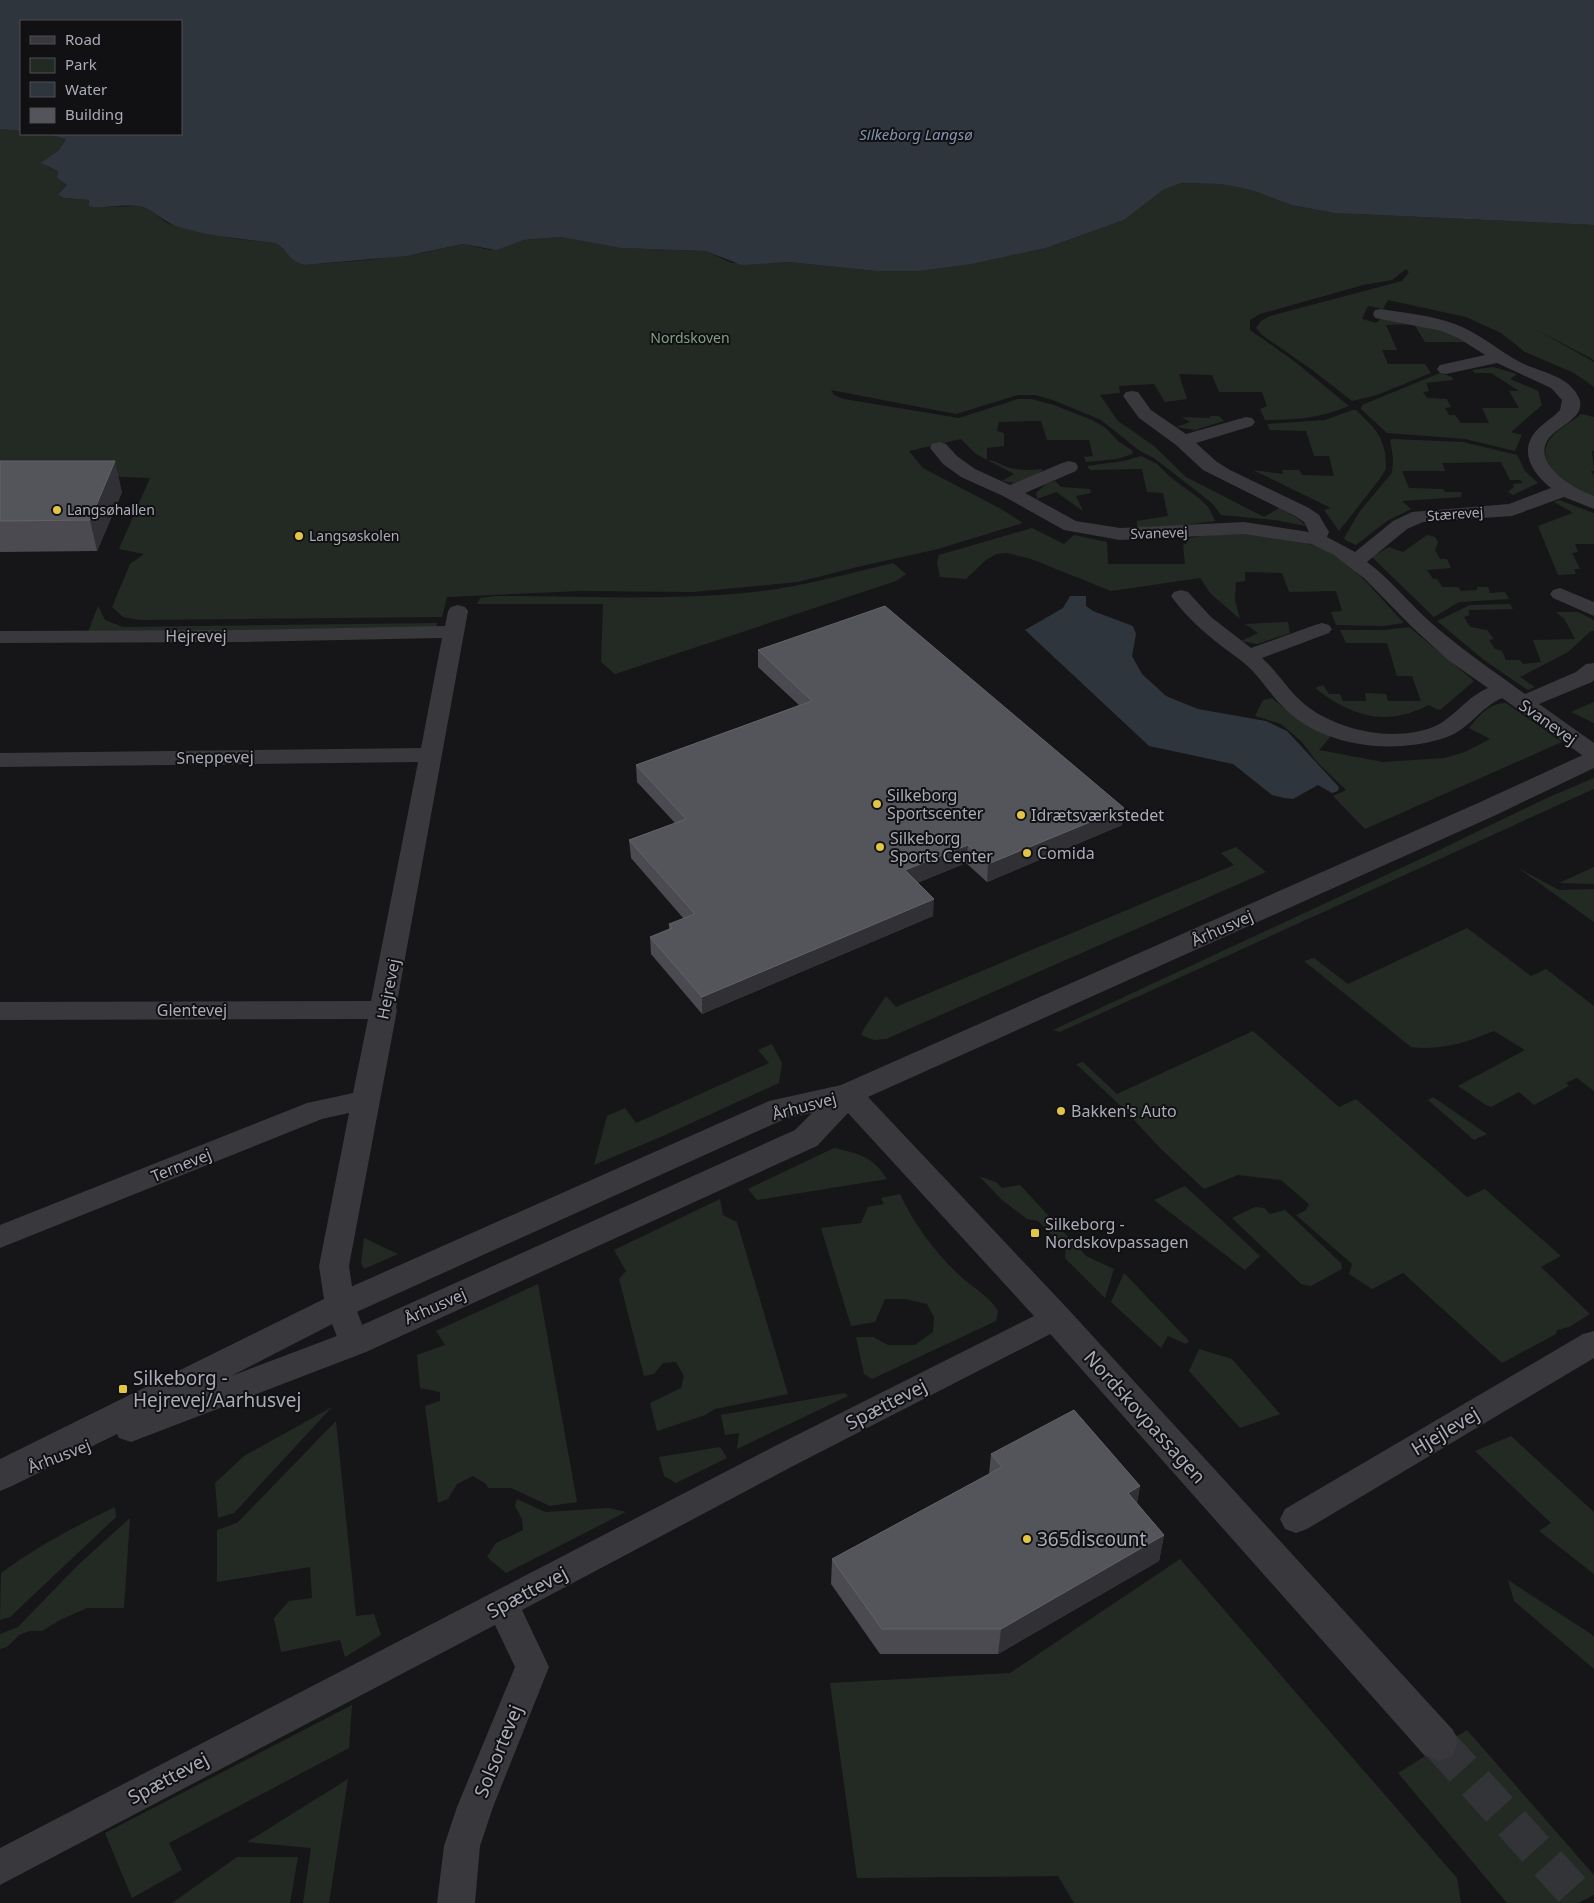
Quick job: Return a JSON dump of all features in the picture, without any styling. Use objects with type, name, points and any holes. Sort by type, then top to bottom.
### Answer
[{"type":"street","points":[[1381,314],[1448,327],[1478,342],[1500,357],[1562,388],[1570,397],[1572,406],[1567,414],[1539,437],[1536,448],[1537,459],[1542,469],[1564,490],[1578,498],[1594,503]]},
{"type":"street","points":[[1446,369],[1500,357]]},
{"type":"street","points":[[1132,396],[1145,414],[1183,441],[1210,466],[1302,512],[1312,519],[1319,532],[1316,539]]},
{"type":"street","points":[[1183,441],[1246,422]]},
{"type":"street","name":"Svanevej","points":[[939,448],[950,460],[968,473],[1010,492],[1071,526],[1120,534],[1244,528],[1316,539],[1356,560],[1419,623],[1456,655],[1594,753]]},
{"type":"street","points":[[1010,492],[1069,467]]},
{"type":"street","name":"Stærevej","points":[[1356,560],[1400,525],[1419,516],[1512,510],[1564,490]]},
{"type":"street","points":[[1560,594],[1594,610]]},
{"type":"street","name":"Svanevej","points":[[1181,596],[1200,619],[1247,656],[1300,712],[1335,729],[1369,738],[1411,738],[1441,732],[1457,722],[1484,698],[1503,690]]},
{"type":"street","name":"Hejrevej","points":[[0,637],[246,636],[456,621],[384,1010],[334,1266],[339,1306],[354,1343]]},
{"type":"street","points":[[1247,656],[1322,629]]},
{"type":"street","points":[[1522,703],[1576,680],[1594,669]]},
{"type":"street","name":"Sneppevej","points":[[0,760],[431,754]]},
{"type":"street","name":"Århusvej","points":[[0,1477],[339,1306],[780,1109],[848,1094],[1487,810],[1594,759]]},
{"type":"street","name":"Glentevej","points":[[0,1011],[384,1010]]},
{"type":"street","name":"Århusvej","points":[[0,1477],[354,1343],[806,1138],[848,1094]]},
{"type":"street","name":"Nordskovpassagen","points":[[848,1094],[1056,1318],[1439,1743]]},
{"type":"street","name":"Ternevej","points":[[0,1237],[317,1110],[365,1100]]},
{"type":"street","name":"Spættevej","points":[[0,1867],[502,1606],[786,1455],[1056,1318]]},
{"type":"street","name":"Hjejlevej","points":[[1296,1519],[1594,1343]]},
{"type":"street","name":"Solsortevej","points":[[456,1903],[462,1846],[475,1807],[532,1667],[502,1606]]},
{"type":"green space","name":"Nordskoven","points":[[0,129],[20,131],[20,135],[51,135],[66,139],[59,150],[40,163],[58,171],[57,178],[67,185],[59,192],[64,198],[89,200],[104,207],[140,206],[150,210],[167,223],[177,226],[237,239],[275,243],[283,248],[294,261],[304,265],[368,260],[422,253],[463,244],[490,250],[524,240],[560,237],[621,248],[705,251],[732,263],[788,262],[876,271],[920,271],[972,264],[1046,248],[1124,220],[1163,190],[1181,183],[1220,184],[1237,187],[1254,191],[1291,205],[1334,213],[1594,225],[1594,360],[1535,329],[1594,362],[1594,387],[1574,373],[1525,352],[1501,333],[1466,317],[1388,300],[1383,309],[1368,306],[1362,319],[1376,323],[1382,318],[1412,324],[1386,325],[1397,350],[1382,350],[1388,364],[1425,364],[1431,373],[1377,395],[1352,401],[1311,369],[1262,335],[1256,328],[1261,321],[1270,316],[1402,281],[1409,272],[1406,269],[1392,280],[1363,285],[1260,314],[1250,320],[1250,330],[1294,361],[1349,406],[1308,418],[1265,420],[1260,409],[1267,406],[1262,392],[1219,392],[1212,375],[1179,374],[1187,399],[1165,402],[1154,384],[1119,386],[1120,393],[1100,395],[1118,421],[1154,446],[1186,477],[1264,517],[1279,508],[1297,518],[1306,526],[1275,520],[1221,515],[1213,504],[1101,420],[1053,400],[1035,395],[1018,395],[956,414],[831,390],[834,395],[844,399],[959,418],[1018,399],[1031,399],[1054,405],[1092,420],[1106,428],[1118,441],[1133,451],[1132,454],[1117,459],[1086,462],[1084,457],[1093,456],[1089,440],[1047,440],[1041,421],[999,422],[997,431],[1004,433],[1004,446],[987,448],[987,460],[976,454],[961,439],[909,451],[923,468],[1001,509],[1023,523],[938,549],[798,582],[693,592],[579,591],[447,597],[442,617],[140,620],[123,617],[112,607],[130,564],[144,554],[119,549],[150,478],[0,472]]},
{"type":"green space","points":[[1414,325],[1441,330],[1467,342],[1425,342]]},
{"type":"green space","points":[[1493,367],[1517,374],[1510,379],[1538,391],[1542,405],[1511,432],[1522,435],[1515,451],[1465,439],[1387,433],[1361,409],[1362,405],[1440,373],[1452,377],[1453,380],[1426,383],[1429,391],[1423,392],[1427,398],[1447,399],[1451,407],[1445,408],[1449,415],[1455,415],[1461,423],[1489,423],[1482,408],[1519,408],[1509,391],[1519,391],[1491,373],[1475,373],[1472,370]]},
{"type":"green space","points":[[1356,410],[1380,437],[1385,452],[1386,469],[1339,531],[1324,510],[1331,508],[1253,470],[1283,474],[1282,470],[1299,470],[1302,475],[1334,476],[1329,456],[1314,456],[1306,431],[1270,430],[1267,424],[1325,420]]},
{"type":"green space","points":[[1581,414],[1594,417],[1594,451],[1592,451],[1594,471],[1591,471],[1594,476],[1594,497],[1576,488],[1558,474],[1546,458],[1546,449],[1550,439]]},
{"type":"green space","points":[[1210,416],[1219,416],[1224,421],[1195,430],[1176,427],[1190,422],[1182,417],[1210,418]]},
{"type":"green space","points":[[1390,440],[1463,442],[1517,455],[1525,471],[1538,483],[1513,495],[1508,492],[1514,487],[1513,484],[1523,483],[1520,480],[1510,480],[1501,462],[1442,463],[1445,471],[1402,471],[1409,488],[1443,489],[1445,492],[1462,492],[1461,497],[1402,501],[1411,509],[1387,521],[1356,545],[1344,538],[1360,511],[1391,474],[1393,461]]},
{"type":"green space","points":[[1141,456],[1157,464],[1170,477],[1200,499],[1209,508],[1215,521],[1137,531],[1137,521],[1168,516],[1163,493],[1147,492],[1142,469],[1090,470],[1087,466],[1124,461]]},
{"type":"green space","points":[[987,460],[1014,469],[1042,469],[1042,471],[1023,481],[1014,483],[1002,481],[1014,474]]},
{"type":"green space","points":[[1055,481],[1061,487],[1090,489],[1091,493],[1076,496],[1083,511],[1056,492],[1037,499],[1036,493],[1046,484]]},
{"type":"green space","points":[[1559,500],[1594,513],[1594,544],[1575,544],[1578,552],[1572,553],[1580,569],[1574,569],[1576,574],[1558,575],[1538,526],[1573,513],[1554,502]]},
{"type":"green space","points":[[1032,528],[1064,544],[1074,535],[1107,542],[1108,564],[1185,564],[1183,545],[1187,543],[1186,539],[1205,536],[1248,534],[1293,539],[1314,545],[1348,565],[1404,623],[1384,626],[1336,625],[1331,612],[1342,611],[1336,591],[1289,592],[1282,573],[1245,572],[1245,581],[1236,582],[1235,600],[1240,619],[1211,594],[1200,578],[1111,591],[1031,559],[1007,553],[996,554],[986,560],[966,579],[940,577],[937,563],[939,555]]},
{"type":"green space","points":[[1427,535],[1435,537],[1438,542],[1435,550],[1440,559],[1447,559],[1451,568],[1427,570],[1433,579],[1437,579],[1442,587],[1458,587],[1461,591],[1477,590],[1477,587],[1488,587],[1490,593],[1505,592],[1509,599],[1459,602],[1434,617],[1372,557],[1389,547],[1403,552]]},
{"type":"green space","points":[[893,563],[906,574],[896,581],[615,674],[601,662],[603,604],[477,604],[480,598],[495,596],[657,597],[754,592],[807,584]]},
{"type":"green space","points":[[1510,604],[1513,609],[1468,610],[1470,615],[1464,617],[1470,627],[1487,630],[1494,639],[1489,640],[1495,649],[1502,651],[1506,660],[1520,660],[1523,664],[1541,662],[1533,640],[1575,639],[1565,620],[1556,612],[1578,612],[1594,620],[1594,631],[1591,631],[1568,652],[1520,677],[1535,687],[1528,690],[1484,660],[1437,621],[1470,605]]},
{"type":"green space","points":[[98,606],[105,620],[123,627],[437,623],[436,628],[88,632]]},
{"type":"green space","points":[[1288,622],[1290,633],[1257,644],[1241,641],[1258,633],[1245,624]]},
{"type":"green space","points":[[1409,627],[1474,681],[1441,709],[1438,710],[1429,705],[1398,716],[1370,716],[1342,706],[1315,688],[1323,685],[1329,694],[1340,694],[1343,701],[1366,701],[1365,693],[1386,694],[1388,701],[1421,701],[1412,676],[1397,676],[1387,643],[1346,643],[1340,630],[1385,630]]},
{"type":"green space","points":[[1272,698],[1294,717],[1331,736],[1319,750],[1383,762],[1444,758],[1465,752],[1490,739],[1469,728],[1490,707],[1506,703],[1562,742],[1365,829],[1333,796],[1346,790],[1317,762],[1302,742],[1281,724],[1255,716],[1263,700]]},
{"type":"green space","points":[[1594,702],[1594,723],[1571,712]]},
{"type":"green space","points":[[1594,778],[1594,789],[1060,1032],[1053,1030],[1549,797]]},
{"type":"green space","points":[[1236,847],[1266,872],[886,1039],[874,1040],[861,1035],[886,996],[896,1007],[1234,865],[1221,853]]},
{"type":"green space","points":[[1594,867],[1594,884],[1559,883]]},
{"type":"green space","points":[[1518,868],[1559,890],[1594,889],[1594,922]]},
{"type":"green space","points":[[1467,928],[1531,976],[1546,969],[1594,1006],[1594,1091],[1577,1078],[1566,1083],[1569,1086],[1534,1105],[1519,1092],[1491,1107],[1486,1105],[1458,1086],[1525,1050],[1494,1031],[1454,1045],[1433,1048],[1411,1047],[1304,961],[1314,958],[1348,984]]},
{"type":"green space","points":[[1253,1031],[1339,1107],[1356,1099],[1467,1197],[1485,1189],[1561,1256],[1541,1267],[1590,1314],[1569,1327],[1557,1330],[1556,1334],[1502,1363],[1403,1273],[1372,1289],[1349,1274],[1352,1264],[1296,1215],[1306,1210],[1309,1204],[1281,1180],[1238,1175],[1204,1189],[1076,1064],[1083,1062],[1117,1094]]},
{"type":"green space","points":[[772,1044],[782,1063],[779,1083],[594,1165],[607,1116],[625,1108],[636,1123],[769,1063],[758,1050]]},
{"type":"green space","points":[[1433,1097],[1487,1134],[1474,1140],[1428,1100]]},
{"type":"green space","points":[[834,1148],[865,1157],[876,1165],[887,1179],[757,1200],[748,1189]]},
{"type":"green space","points":[[979,1176],[996,1182],[1002,1188],[1020,1185],[1086,1256],[1114,1269],[1105,1298],[1065,1258],[1066,1249],[1038,1221],[1027,1219],[1001,1199]]},
{"type":"green space","points":[[1185,1186],[1260,1256],[1245,1270],[1154,1200]]},
{"type":"green space","points":[[900,1194],[917,1225],[939,1254],[961,1277],[984,1295],[998,1311],[996,1321],[872,1379],[864,1374],[856,1337],[873,1337],[888,1345],[915,1345],[933,1332],[934,1317],[927,1304],[905,1299],[885,1299],[875,1322],[851,1326],[821,1228],[861,1223],[868,1207],[884,1204],[881,1198]]},
{"type":"green space","points":[[720,1199],[723,1215],[737,1222],[788,1394],[715,1409],[705,1415],[657,1431],[650,1403],[681,1388],[684,1376],[676,1362],[663,1363],[654,1374],[644,1376],[619,1279],[626,1271],[614,1250]]},
{"type":"green space","points":[[1255,1207],[1264,1208],[1270,1214],[1285,1210],[1341,1263],[1342,1269],[1311,1286],[1301,1284],[1232,1218]]},
{"type":"green space","points":[[364,1238],[398,1254],[364,1269],[361,1263]]},
{"type":"green space","points":[[1124,1273],[1189,1341],[1186,1344],[1168,1336],[1161,1348],[1111,1302]]},
{"type":"green space","points":[[538,1284],[577,1502],[550,1506],[511,1488],[488,1488],[486,1484],[473,1476],[457,1484],[448,1499],[438,1503],[425,1406],[440,1401],[440,1392],[420,1388],[417,1355],[445,1345],[436,1331]]},
{"type":"green space","points":[[1199,1349],[1232,1359],[1280,1414],[1240,1428],[1189,1371]]},
{"type":"green space","points":[[845,1393],[848,1396],[737,1449],[739,1433],[725,1435],[721,1415]]},
{"type":"green space","points":[[332,1407],[234,1513],[218,1518],[215,1483],[244,1456]]},
{"type":"green space","points":[[336,1421],[356,1616],[374,1614],[381,1635],[345,1657],[340,1640],[281,1652],[274,1618],[289,1601],[312,1598],[310,1567],[217,1582],[217,1530],[237,1523]]},
{"type":"green space","points":[[1511,1436],[1594,1512],[1594,1574],[1539,1531],[1551,1523],[1475,1451]]},
{"type":"green space","points":[[720,1447],[727,1458],[676,1483],[664,1476],[659,1457]]},
{"type":"green space","points":[[517,1499],[545,1512],[609,1508],[626,1512],[506,1573],[487,1557],[496,1543],[523,1530],[522,1519],[515,1506]]},
{"type":"green space","points":[[115,1507],[116,1517],[10,1617],[0,1620],[1,1573],[56,1537]]},
{"type":"green space","points":[[130,1518],[124,1608],[87,1608],[60,1620],[42,1631],[30,1631],[19,1635],[7,1647],[0,1649],[0,1634],[18,1627],[77,1566]]},
{"type":"green space","points":[[1180,1559],[1457,1878],[1461,1903],[1074,1903],[1058,1876],[857,1878],[830,1683],[1010,1673]]},
{"type":"green space","points":[[1508,1580],[1594,1636],[1594,1669],[1514,1601]]},
{"type":"green space","points":[[352,1705],[349,1748],[169,1843],[182,1870],[132,1898],[105,1833]]},
{"type":"green space","points":[[1467,1730],[1594,1875],[1594,1895],[1578,1903],[1507,1903],[1398,1773]]},
{"type":"green space","points":[[348,1779],[329,1903],[303,1903],[311,1848],[247,1842]]},
{"type":"green space","points":[[237,1857],[298,1857],[290,1903],[172,1903]]},
{"type":"water","name":"Silkeborg Langsø","points":[[0,0],[1594,0],[1594,225],[1334,213],[1291,205],[1254,191],[1237,187],[1220,184],[1181,183],[1163,190],[1124,220],[1046,248],[972,264],[920,271],[876,271],[788,262],[742,265],[705,251],[621,248],[560,237],[524,240],[496,250],[463,244],[406,256],[304,265],[294,261],[283,248],[275,243],[225,237],[176,226],[144,207],[127,205],[92,207],[89,206],[89,200],[64,198],[58,194],[67,185],[57,178],[58,171],[40,163],[59,150],[66,139],[51,135],[182,135],[182,20],[20,20],[20,131],[0,129]]},
{"type":"water","points":[[1070,596],[1086,596],[1086,606],[1093,611],[1133,626],[1136,634],[1132,656],[1142,674],[1166,696],[1198,709],[1266,721],[1287,731],[1339,787],[1338,791],[1332,793],[1318,785],[1293,799],[1284,798],[1272,795],[1233,764],[1149,746],[1025,630],[1063,608]]},
{"type":"building","points":[[0,461],[115,461],[90,520],[0,521]]},
{"type":"building","name":"Silkeborg Sportscenter","points":[[885,606],[1124,808],[988,864],[968,845],[905,870],[934,899],[702,997],[650,937],[672,928],[669,924],[695,914],[629,840],[686,819],[636,765],[812,701],[758,650]]},
{"type":"building","name":"365discount","points":[[1074,1410],[1140,1486],[1128,1493],[1164,1535],[1001,1629],[882,1629],[832,1559],[1002,1467],[991,1454]]},
{"type":"tunnel","points":[[1439,1743],[1584,1903]]},
{"type":"place","name":"Langsøhallen","points":[[57,510]]},
{"type":"place","name":"Langsøskolen","points":[[299,536]]},
{"type":"place","name":"Silkeborg Sportscenter","points":[[877,804]]},
{"type":"place","name":"Idrætsværkstedet","points":[[1021,815]]},
{"type":"place","name":"Silkeborg Sports Center","points":[[880,847]]},
{"type":"place","name":"Comida","points":[[1027,853]]},
{"type":"place","name":"Bakken's Auto","points":[[1061,1111]]},
{"type":"place","name":"Silkeborg - Nordskovpassagen","points":[[1035,1233]]},
{"type":"place","name":"Silkeborg - Hejrevej/Aarhusvej","points":[[123,1389]]},
{"type":"place","name":"365discount","points":[[1027,1539]]}]
